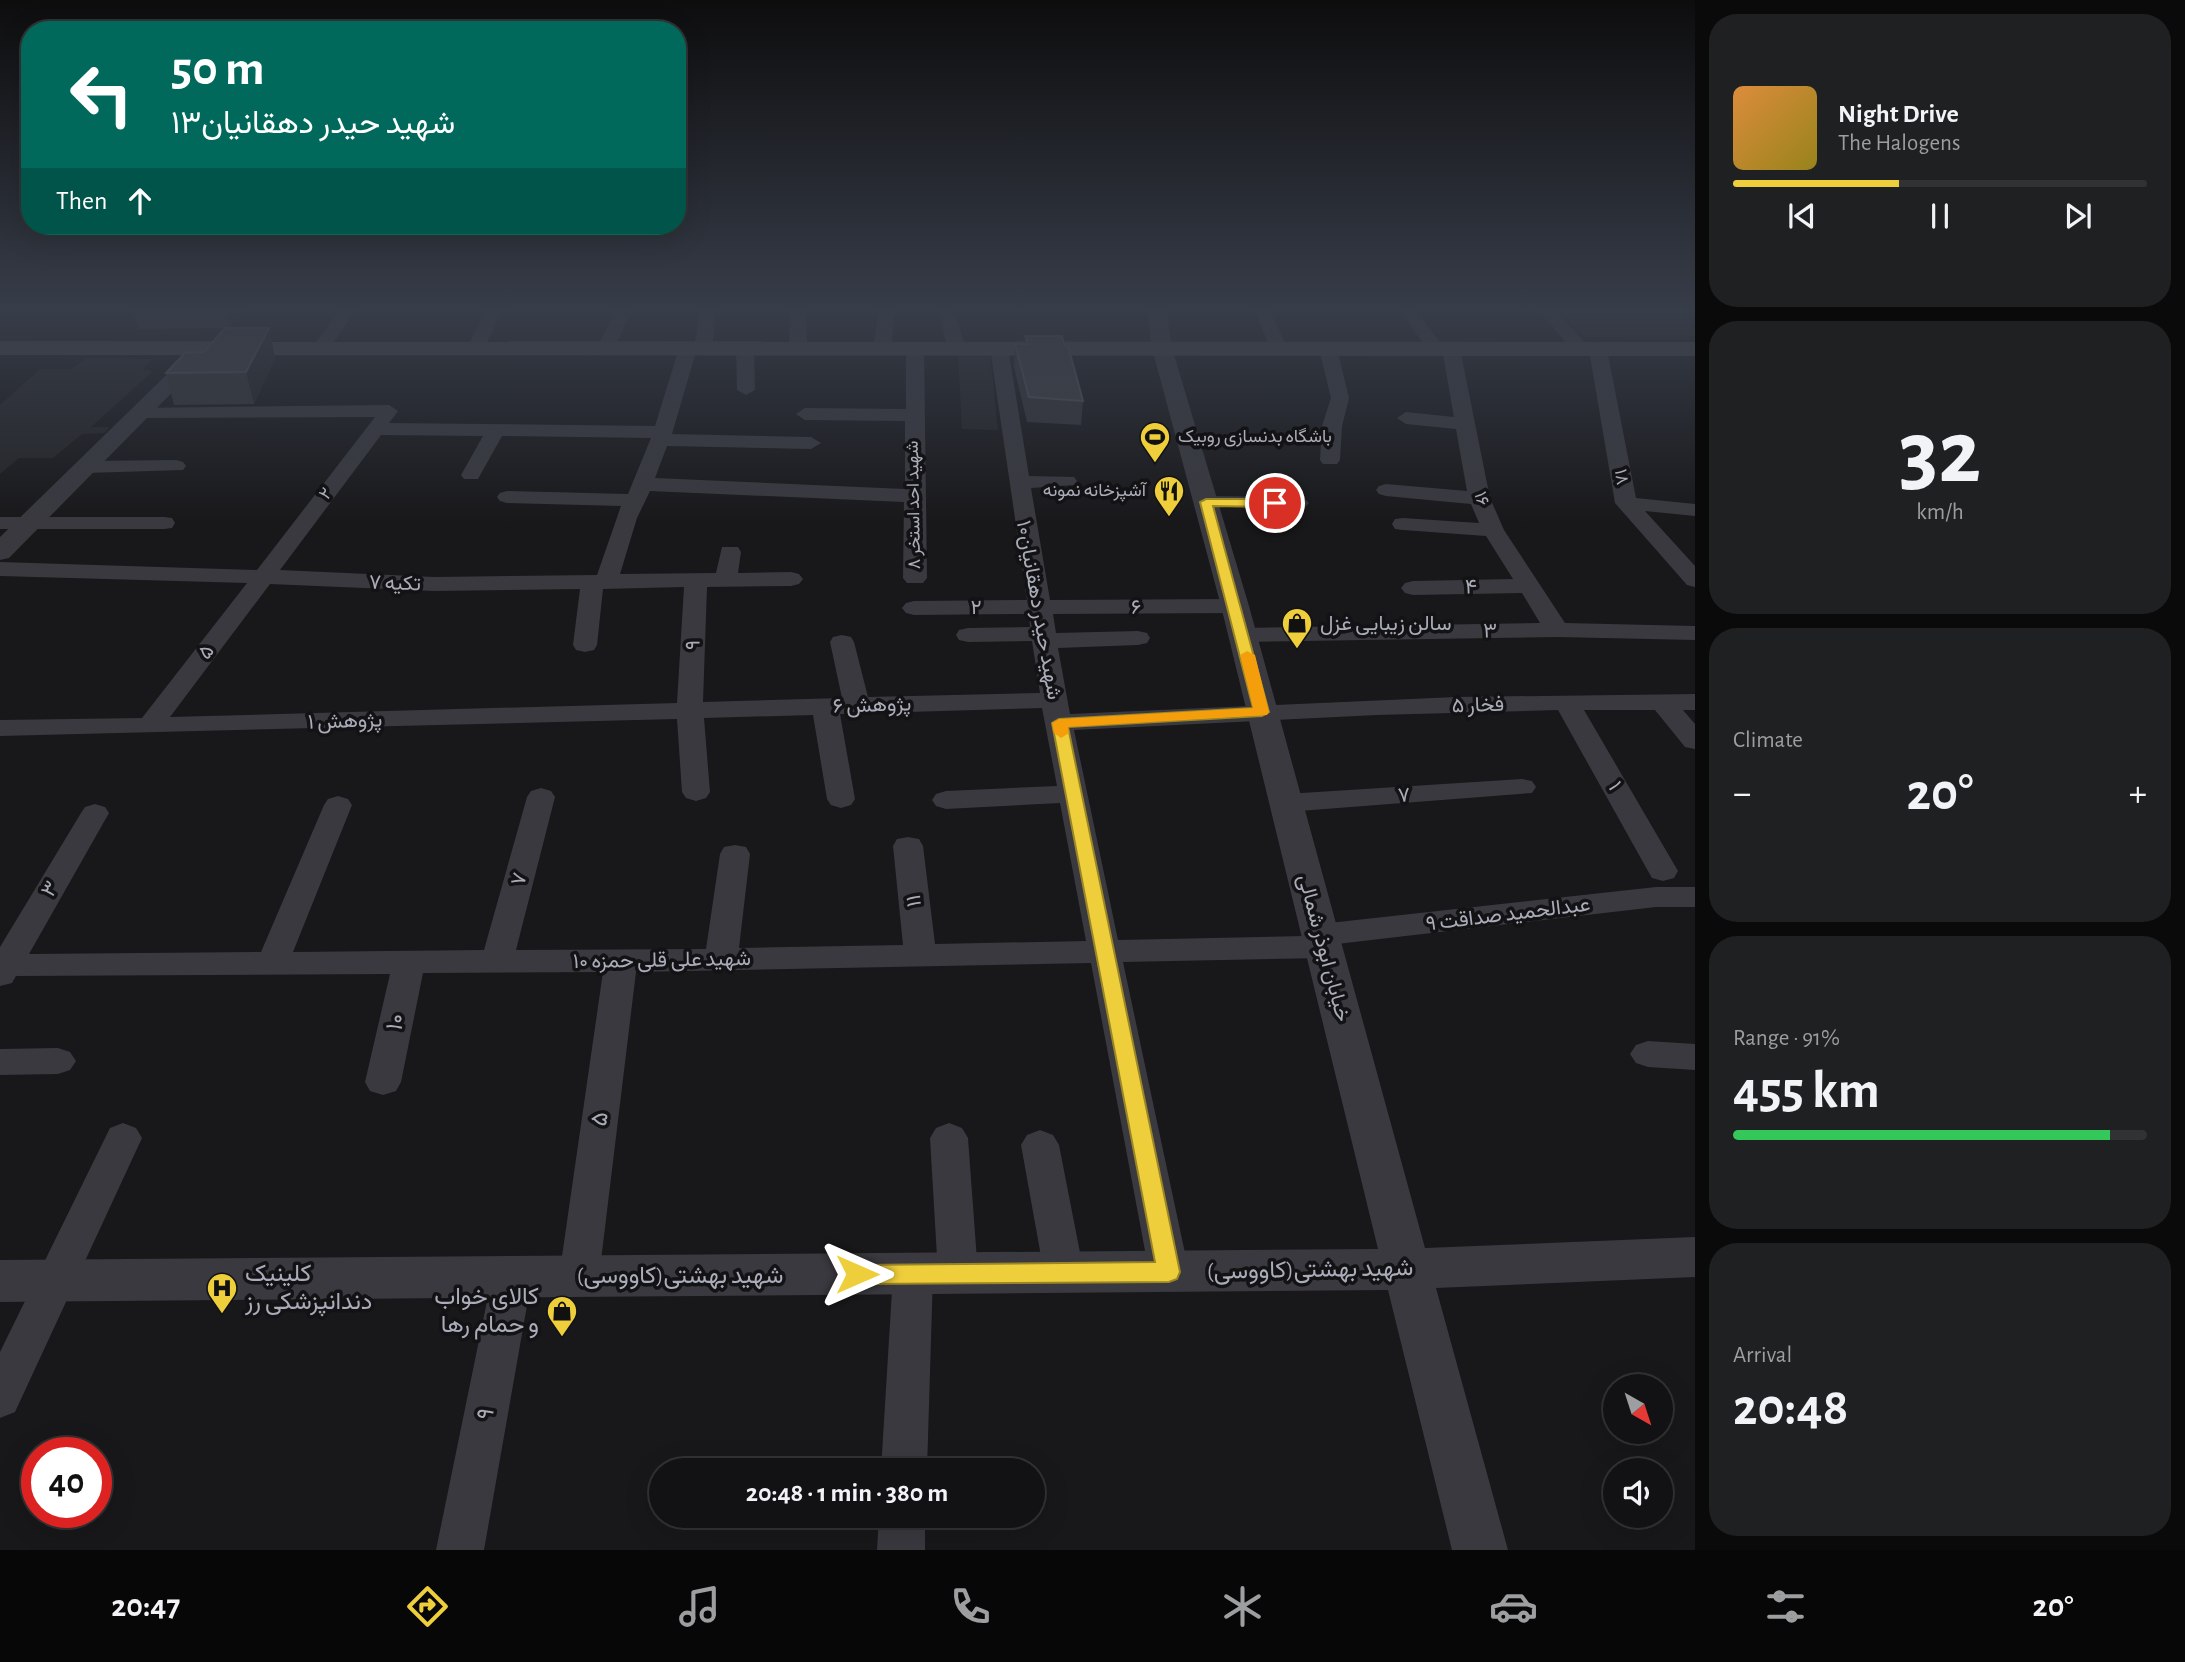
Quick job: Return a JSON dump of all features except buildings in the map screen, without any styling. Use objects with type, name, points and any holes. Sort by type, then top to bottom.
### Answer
[{"type":"street","points":[[0,552],[174,379]]},
{"type":"street","points":[[585,645],[599,582],[639,492],[683,379]]},
{"type":"street","points":[[746,379],[746,390]]},
{"type":"street","name":"شهید احد استخر ۸","points":[[914,379],[915,578]]},
{"type":"street","name":"شهید حیدر دهقانیان۱۰","points":[[1003,379],[1041,627],[1169,1272]]},
{"type":"street","name":"خیابان ابوذر شمالی","points":[[1172,379],[1239,620],[1480,1550]]},
{"type":"street","points":[[1330,460],[1332,426],[1339,398],[1335,379]]},
{"type":"street","name":"۱۶","points":[[1452,379],[1466,424],[1479,498],[1493,530],[1557,630]]},
{"type":"street","name":"۱۸","points":[[1603,379],[1626,503],[1691,571]]},
{"type":"street","name":"۲","points":[[141,412],[389,411],[262,577]]},
{"type":"street","points":[[806,414],[913,415]]},
{"type":"street","points":[[1406,418],[1466,424]]},
{"type":"street","points":[[376,429],[496,430],[811,443]]},
{"type":"street","points":[[471,475],[496,430]]},
{"type":"street","points":[[86,467],[176,466]]},
{"type":"street","points":[[1018,482],[1067,481]]},
{"type":"street","points":[[1387,490],[1479,498]]},
{"type":"street","points":[[506,497],[639,492],[914,496]]},
{"type":"street","points":[[1206,502],[1298,503]]},
{"type":"street","points":[[1626,503],[1695,510]]},
{"type":"street","points":[[0,523],[164,523]]},
{"type":"street","points":[[1403,524],[1493,530]]},
{"type":"street","points":[[726,580],[730,552]]},
{"type":"street","name":"تکیه ۷","points":[[0,569],[108,570],[434,584],[791,579]]},
{"type":"street","name":"۵","points":[[150,726],[262,577]]},
{"type":"street","name":"۹","points":[[696,580],[691,710],[696,792]]},
{"type":"street","name":"۴","points":[[1413,588],[1529,586]]},
{"type":"street","name":"۲","points":[[914,607],[1041,627]]},
{"type":"street","name":"۶","points":[[1041,627],[1239,620]]},
{"type":"street","name":"۳","points":[[1239,620],[1695,633]]},
{"type":"street","points":[[968,635],[1041,627],[1138,638]]},
{"type":"street","points":[[842,642],[857,706]]},
{"type":"street","name":"فخار ۵","points":[[1057,711],[1262,712],[1566,702],[1695,702]]},
{"type":"street","name":"۱","points":[[1566,702],[1663,871]]},
{"type":"street","points":[[1662,702],[1695,741]]},
{"type":"street","points":[[825,706],[841,799]]},
{"type":"street","name":"پژوهش ۶","points":[[691,710],[857,706],[1057,711]]},
{"type":"street","name":"پژوهش ۱","points":[[0,728],[691,710]]},
{"type":"street","name":"۷","points":[[1286,803],[1522,787]]},
{"type":"street","points":[[946,800],[1074,794]]},
{"type":"street","name":"۷","points":[[497,962],[541,797]]},
{"type":"street","points":[[273,962],[338,805]]},
{"type":"street","name":"۳","points":[[2,969],[95,813]]},
{"type":"street","name":"۱۱","points":[[908,846],[920,956]]},
{"type":"street","points":[[721,960],[735,854]]},
{"type":"street","name":"عبدالحمید صداقت ۹","points":[[1322,941],[1656,897],[1695,897]]},
{"type":"street","name":"شهید علی قلی حمزه ۱۰","points":[[2,969],[273,962],[621,961],[920,956],[1106,952],[1322,941]]},
{"type":"street","name":"۵","points":[[579,1277],[621,961]]},
{"type":"street","name":"۱۰","points":[[383,1082],[409,962]]},
{"type":"street","points":[[1648,1054],[1695,1057]]},
{"type":"street","points":[[0,1062],[58,1061]]},
{"type":"street","points":[[0,1398],[123,1138]]},
{"type":"street","points":[[906,1458],[935,1274],[949,1138]]},
{"type":"street","points":[[1040,1145],[1064,1273]]},
{"type":"street","name":"شهید بهشتی(کاووسی)","points":[[0,1281],[1408,1269],[1695,1257]]},
{"type":"street","name":"۹","points":[[460,1550],[512,1277]]},
{"type":"street","points":[[901,1550],[902,1528]]},
{"type":"shaded area","points":[[29,379],[144,379],[91,427],[110,427],[104,433],[82,434],[53,458],[19,458],[0,474],[0,405]]},
{"type":"shaded area","points":[[959,379],[993,379],[998,430],[962,429]]},
{"type":"slow traffic","points":[[1061,733],[1059,723],[1262,712],[1247,655]]},
{"type":"place","name":"باشگاه بدنسازی روبیک","points":[[1155,464]]},
{"type":"place","name":"آشپزخانه نمونه","points":[[1169,518]]},
{"type":"place","name":"سالن زیبایی غزل","points":[[1297,650]]},
{"type":"place","name":"کلینیک دندانپزشکی رز","points":[[222,1315]]},
{"type":"place","name":"کالای خواب و حمام رها","points":[[562,1338]]},
{"type":"route","points":[[857,1274],[1169,1272],[1059,723],[1262,712],[1206,502],[1275,503]]}]
